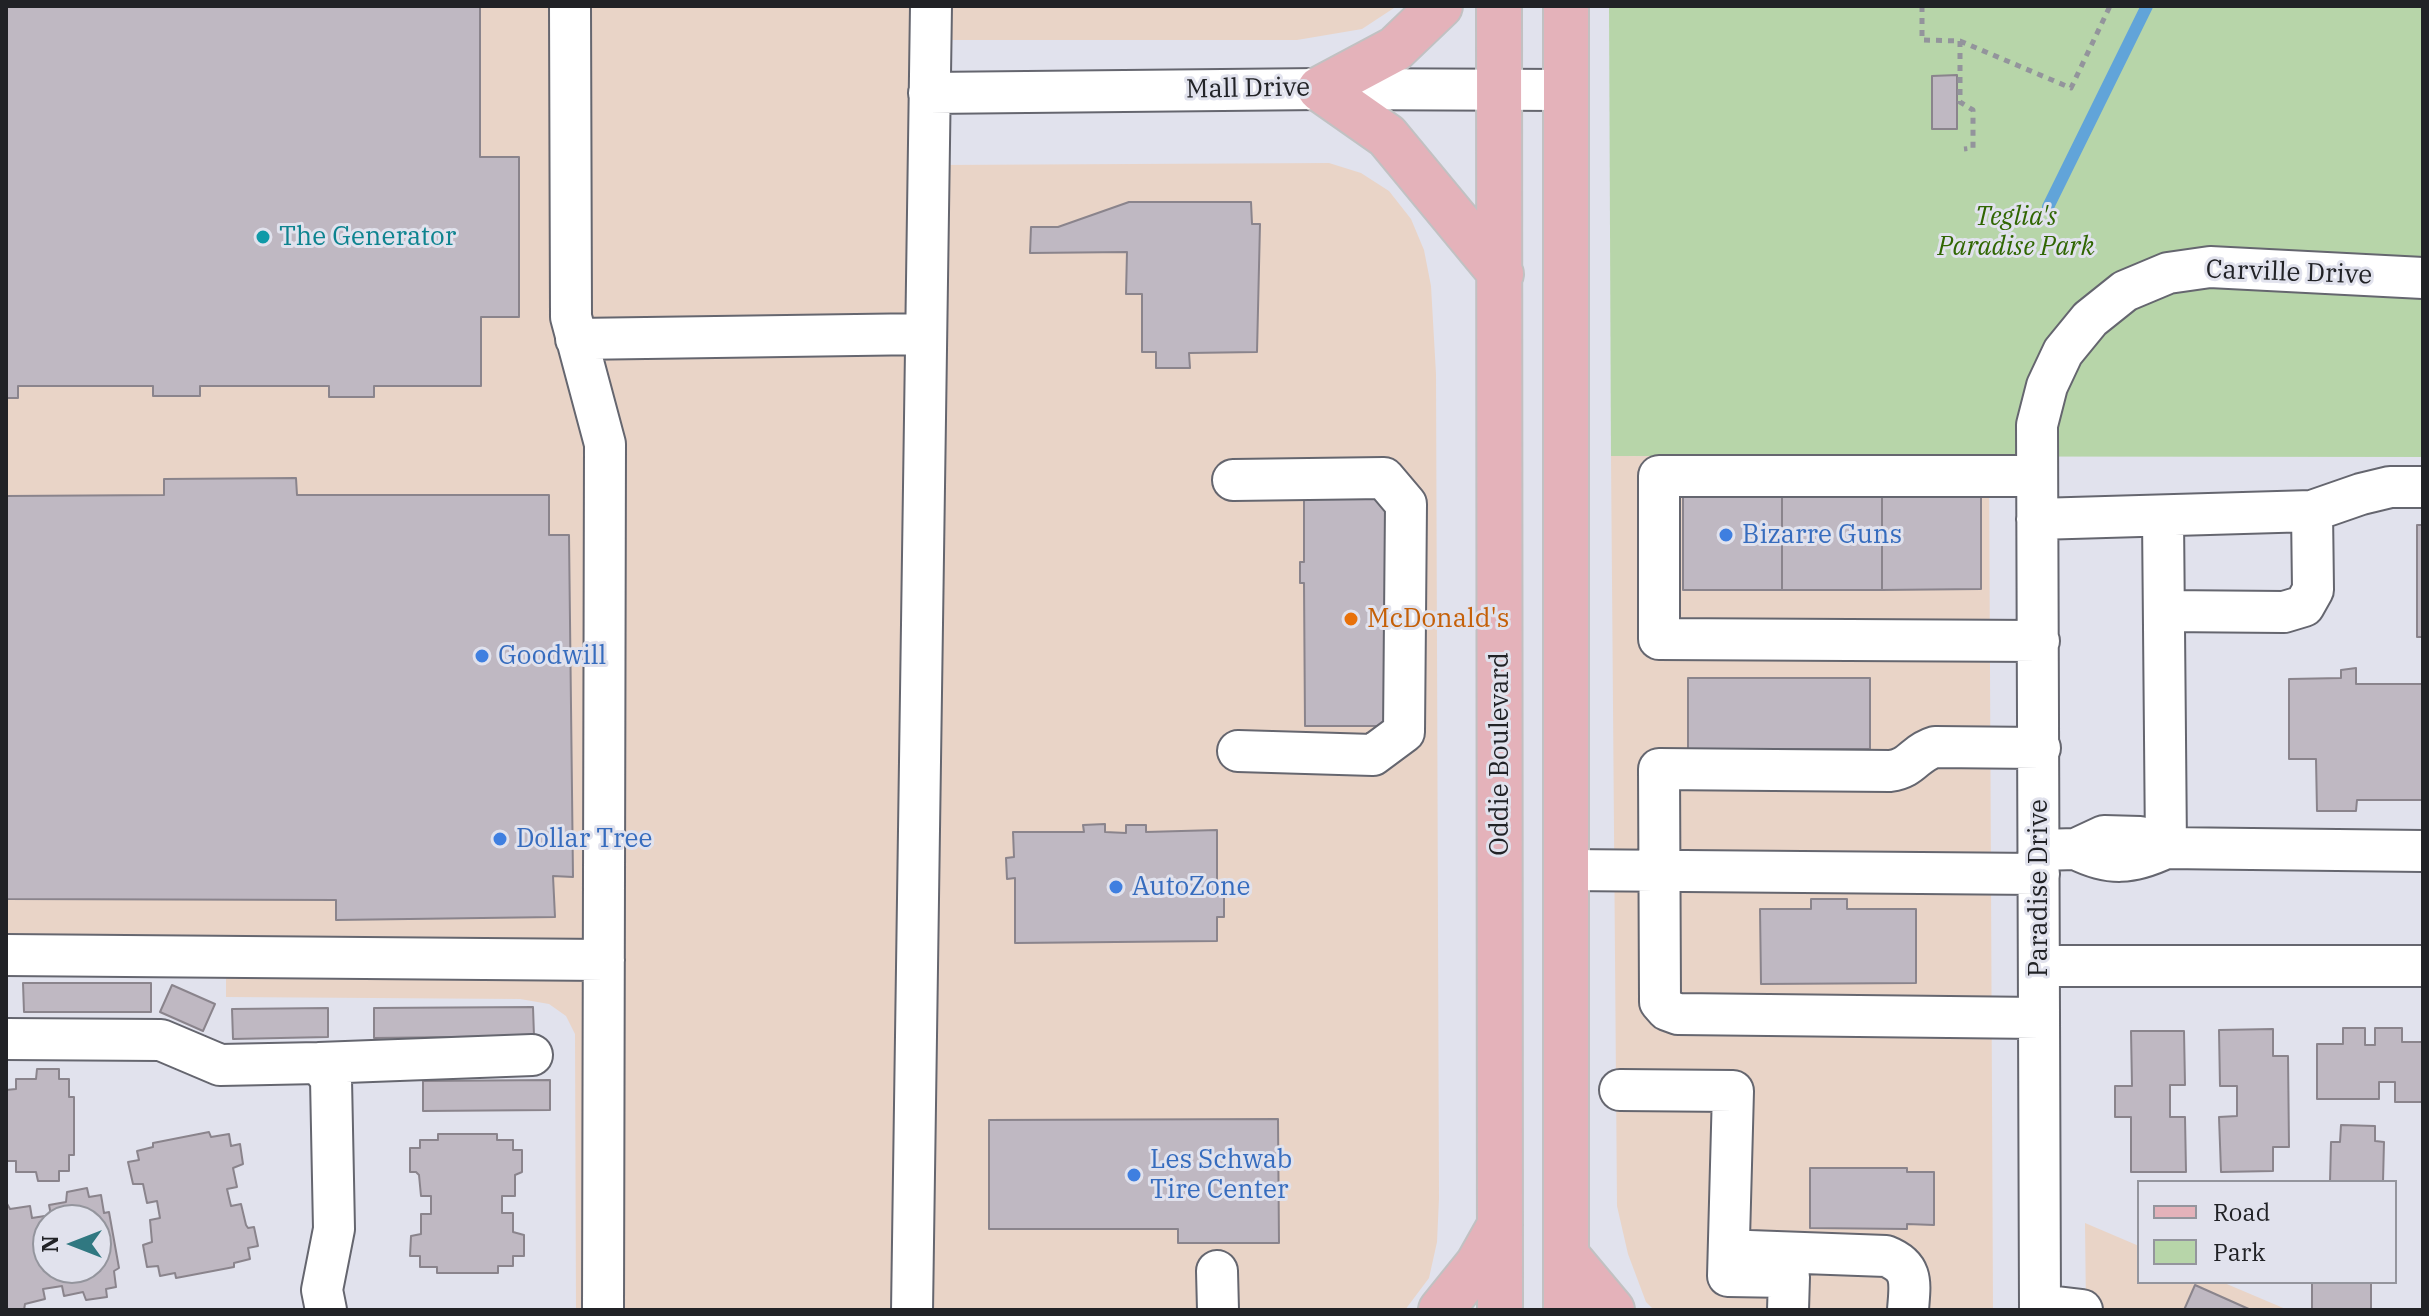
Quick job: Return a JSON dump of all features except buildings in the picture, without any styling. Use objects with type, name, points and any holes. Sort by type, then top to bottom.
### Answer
[{"type":"main road","points":[[1440,6],[1395,49],[1320,89],[1387,136],[1501,274]]},
{"type":"main road","name":"Oddie Boulevard","points":[[1499,6],[1500,1310]]},
{"type":"main road","points":[[1566,6],[1566,1310]]},
{"type":"main road","points":[[1441,1310],[1478,1264],[1500,1225]]},
{"type":"main road","points":[[1566,1255],[1612,1310]]},
{"type":"street","points":[[570,6],[571,317],[605,444],[603,1310]]},
{"type":"street","points":[[912,1310],[931,6]]},
{"type":"street","name":"Mall Drive","points":[[929,93],[1566,90]]},
{"type":"street","name":"Carville Drive","points":[[2037,471],[2037,425],[2047,386],[2063,352],[2090,319],[2125,291],[2168,273],[2210,267],[2423,278]]},
{"type":"street","points":[[576,339],[926,334]]},
{"type":"street","points":[[2037,471],[1659,476],[1659,639],[2039,641]]},
{"type":"street","name":"Paradise Drive","points":[[2037,471],[2040,748],[2051,858],[2039,966],[2040,1307]]},
{"type":"street","points":[[1233,480],[1384,478],[1406,504],[1404,732],[1373,755],[1238,751]]},
{"type":"street","points":[[2037,519],[2312,511],[2390,487],[2423,487]]},
{"type":"street","points":[[2164,611],[2284,612],[2304,606],[2313,590],[2312,511]]},
{"type":"street","points":[[2163,517],[2166,848]]},
{"type":"street","points":[[2039,1018],[1678,1014],[1667,1010],[1660,1002],[1659,769],[1890,771],[1904,770],[1922,751],[1935,747],[2040,748]]},
{"type":"street","points":[[1566,870],[2051,858],[2130,861],[2143,859],[2166,848],[2423,851]]},
{"type":"street","points":[[6,955],[604,960]]},
{"type":"street","points":[[2039,966],[2423,966]]},
{"type":"street","points":[[6,1039],[161,1040],[220,1065],[532,1055]]},
{"type":"street","points":[[319,1063],[331,1079],[334,1229],[322,1290],[326,1310]]},
{"type":"street","points":[[1620,1090],[1733,1091],[1728,1276],[1789,1277],[1788,1310]]},
{"type":"street","points":[[334,1229],[351,1291],[345,1310]]},
{"type":"street","points":[[1729,1251],[1886,1256],[1901,1262],[1908,1271],[1908,1310]]},
{"type":"street","points":[[1217,1271],[1218,1310]]},
{"type":"street","points":[[2040,1307],[2082,1310]]},
{"type":"path","points":[[1922,6],[1922,40],[1960,41],[2071,88],[2110,6]]},
{"type":"path","points":[[1960,41],[1960,102],[1973,110],[1973,148],[1964,149]]},
{"type":"shaded area","points":[[6,6],[1397,6],[1362,29],[1297,40],[940,40],[940,165],[1329,163],[1361,173],[1389,191],[1411,219],[1424,250],[1431,286],[1436,374],[1439,1198],[1437,1242],[1429,1278],[1405,1310],[576,1310],[575,1034],[566,1016],[549,1004],[520,999],[226,997],[226,976],[6,976]]},
{"type":"shaded area","points":[[1611,456],[1989,457],[1993,1310],[1654,1310],[1646,1302],[1628,1254],[1617,1206]]},
{"type":"shaded area","points":[[2085,1223],[2137,1245],[2137,1284],[2227,1284],[2288,1310],[2086,1310]]},
{"type":"green space","name":"Teglia's Paradise Park","points":[[1609,6],[2423,6],[2423,457],[1611,456]]},
{"type":"waterway","points":[[2048,207],[2147,6]]},
{"type":"place","name":"The Generator","points":[[263,237]]},
{"type":"place","name":"Bizarre Guns","points":[[1726,535]]},
{"type":"place","name":"McDonald's","points":[[1351,619]]},
{"type":"place","name":"Goodwill","points":[[482,656]]},
{"type":"place","name":"Dollar Tree","points":[[500,839]]},
{"type":"place","name":"AutoZone","points":[[1116,887]]},
{"type":"place","name":"Les Schwab Tire Center","points":[[1134,1175]]}]
